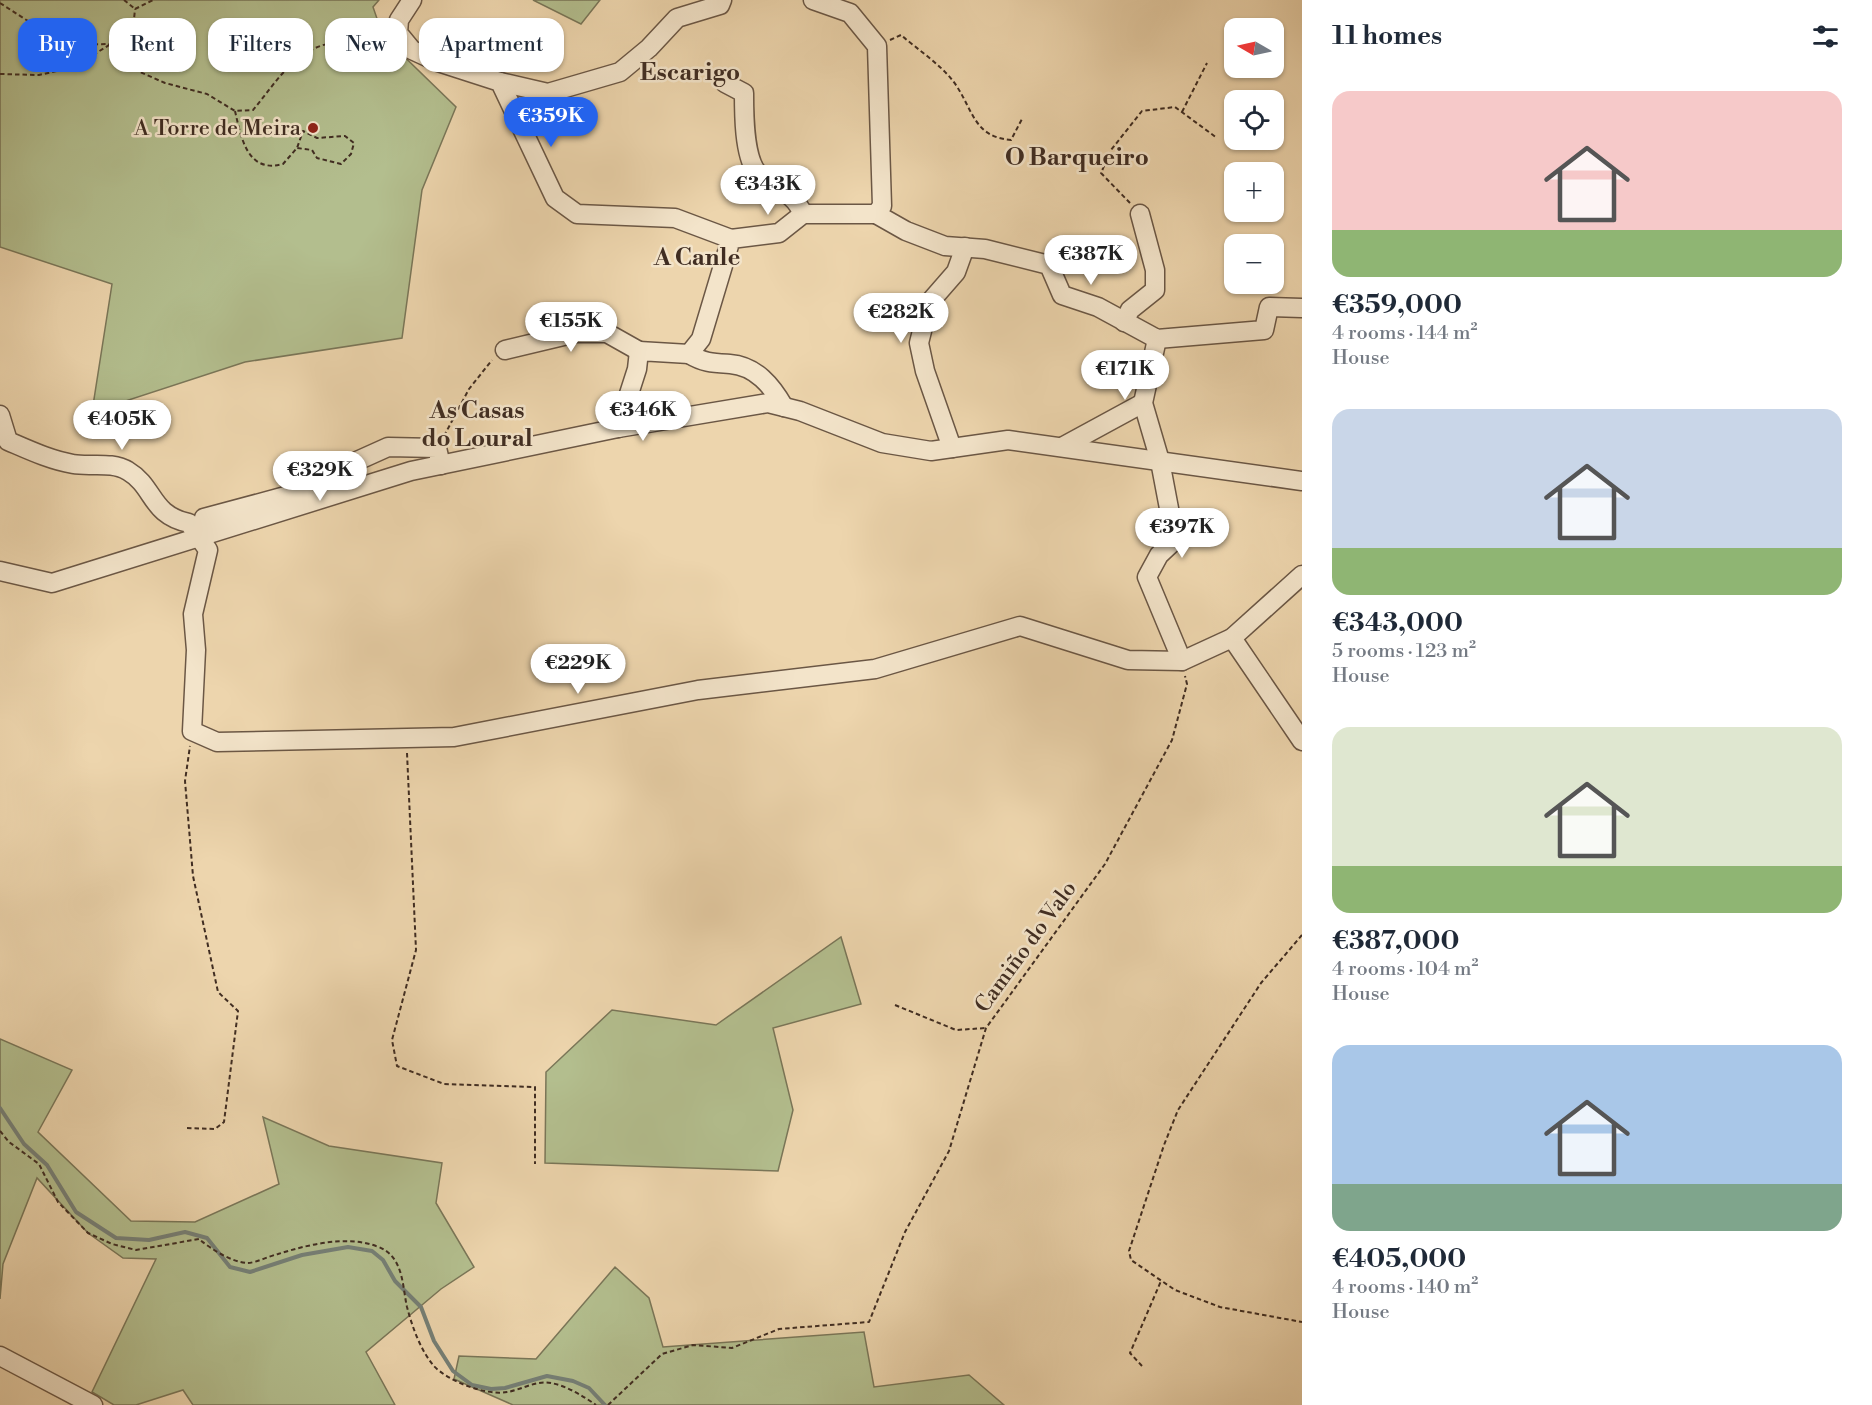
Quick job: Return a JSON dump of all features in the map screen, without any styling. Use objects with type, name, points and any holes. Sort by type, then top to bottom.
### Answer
[{"type":"street","points":[[400,18],[412,0]]},
{"type":"street","points":[[407,44],[412,50],[438,62],[500,82],[548,93],[621,72],[649,48],[677,18],[720,5],[722,0]]},
{"type":"street","points":[[813,0],[850,13],[877,46],[882,206],[876,214]]},
{"type":"street","points":[[500,82],[555,198],[578,214],[675,218],[731,239],[779,233],[803,214],[876,214],[906,231],[945,246],[985,249],[1049,265],[1062,295],[1098,307],[1157,339],[1264,330],[1269,307],[1302,308]]},
{"type":"street","points":[[725,83],[744,93],[746,140],[756,171],[798,201],[803,214]]},
{"type":"street","points":[[1124,322],[1130,310],[1155,290],[1155,270],[1140,214]]},
{"type":"street","points":[[689,354],[701,339],[731,239]]},
{"type":"street","points":[[952,448],[919,343],[929,303],[956,272],[965,247]]},
{"type":"street","points":[[505,350],[576,333],[608,333],[639,351],[689,354],[704,363],[734,364],[754,372],[773,387],[784,407]]},
{"type":"street","points":[[1157,339],[1143,403],[1160,461],[1175,540],[1159,555],[1147,577],[1182,661]]},
{"type":"street","points":[[618,428],[637,369],[639,351]]},
{"type":"street","points":[[0,572],[52,583],[411,471],[439,457],[768,403],[882,443],[931,451],[1008,440],[1302,481]]},
{"type":"street","points":[[1062,447],[1143,403]]},
{"type":"street","points":[[0,415],[4,440],[54,460],[127,470],[159,508],[175,520],[189,524],[208,549],[193,614],[196,650],[192,731],[217,742],[454,737],[698,690],[875,669],[1020,626],[1128,660],[1182,661],[1232,638],[1302,575]]},
{"type":"street","points":[[199,537],[204,518],[293,494],[315,485],[328,474],[388,447],[439,457]]},
{"type":"street","points":[[1232,638],[1302,741]]},
{"type":"street","points":[[0,1356],[93,1405]]},
{"type":"path","points":[[124,0],[135,9]]},
{"type":"path","points":[[135,9],[153,0]]},
{"type":"path","points":[[0,3],[45,32],[73,45],[109,44]]},
{"type":"path","points":[[134,18],[135,9]]},
{"type":"path","points":[[877,46],[901,34],[953,81],[973,119],[994,139],[1011,140],[1023,117]]},
{"type":"path","points":[[0,74],[39,75],[74,67],[109,45]]},
{"type":"path","points":[[140,72],[165,83],[207,94],[235,111],[253,110],[290,67],[310,51],[325,46]]},
{"type":"path","points":[[1182,112],[1208,63]]},
{"type":"path","points":[[1140,214],[1101,173],[1111,150],[1142,111],[1175,107],[1217,138]]},
{"type":"path","points":[[235,111],[242,143],[258,162],[273,167],[283,164],[297,148],[303,131],[317,138],[345,136],[354,143],[351,154],[341,164],[317,158],[312,150],[297,148]]},
{"type":"path","points":[[439,457],[469,389],[488,363],[505,350]]},
{"type":"path","name":"Camiño do Valo","points":[[615,1400],[662,1354],[693,1345],[732,1348],[779,1329],[868,1322],[905,1232],[949,1151],[986,1028],[1105,864],[1172,740],[1187,684],[1182,661]]},
{"type":"path","points":[[188,1128],[214,1129],[224,1122],[238,1011],[218,992],[194,876],[184,781],[192,731]]},
{"type":"path","points":[[406,738],[416,950],[392,1040],[397,1066],[444,1084],[535,1087],[535,1164]]},
{"type":"path","points":[[1302,935],[1261,983],[1178,1110],[1129,1251],[1131,1260],[1175,1290],[1220,1307],[1302,1322]]},
{"type":"path","points":[[895,1005],[956,1030],[986,1028]]},
{"type":"path","points":[[0,1131],[9,1142],[39,1164],[58,1202],[88,1233],[112,1244],[136,1250],[200,1239],[216,1253],[247,1263],[293,1249],[349,1240],[378,1246],[395,1261],[406,1287],[415,1332],[434,1366],[480,1392],[506,1393],[530,1385],[550,1383],[580,1395],[596,1405]]},
{"type":"path","points":[[1142,1366],[1130,1353],[1161,1281]]},
{"type":"path","points":[[608,1405],[615,1400],[616,1405]]},
{"type":"green space","points":[[0,0],[379,0],[373,7],[377,18],[325,18],[325,72],[407,72],[407,59],[456,107],[422,190],[402,338],[245,362],[92,412],[112,284],[0,247]]},
{"type":"green space","points":[[533,0],[600,0],[581,24]]},
{"type":"green space","points":[[841,937],[861,1004],[773,1028],[793,1110],[778,1171],[545,1163],[546,1072],[612,1010],[716,1025]]},
{"type":"green space","points":[[0,1039],[72,1070],[38,1132],[131,1221],[195,1222],[279,1184],[263,1117],[329,1146],[442,1163],[436,1203],[474,1267],[441,1289],[366,1352],[395,1405],[193,1405],[183,1390],[136,1405],[114,1405],[92,1392],[156,1259],[123,1258],[88,1233],[37,1178],[3,1264],[0,1299]]},
{"type":"green space","points":[[615,1267],[649,1298],[663,1347],[864,1332],[874,1387],[969,1375],[1004,1405],[513,1405],[454,1379],[459,1356],[536,1359]]},
{"type":"waterway","points":[[0,1108],[24,1144],[47,1165],[76,1212],[116,1238],[149,1240],[185,1232],[207,1238],[230,1267],[250,1272],[302,1255],[348,1247],[372,1251],[383,1260],[395,1281],[421,1307],[434,1341],[453,1371],[472,1385],[491,1389],[505,1388],[547,1376],[573,1381],[589,1388],[605,1405]]},
{"type":"place","name":"A Torre de Meira","points":[[313,128]]},
{"type":"district","name":"Escarigo","points":[[690,73]]},
{"type":"district","name":"O Barqueiro","points":[[1077,158]]},
{"type":"district","name":"A Canle","points":[[697,258]]},
{"type":"district","name":"As Casas do Loural","points":[[477,425]]}]
